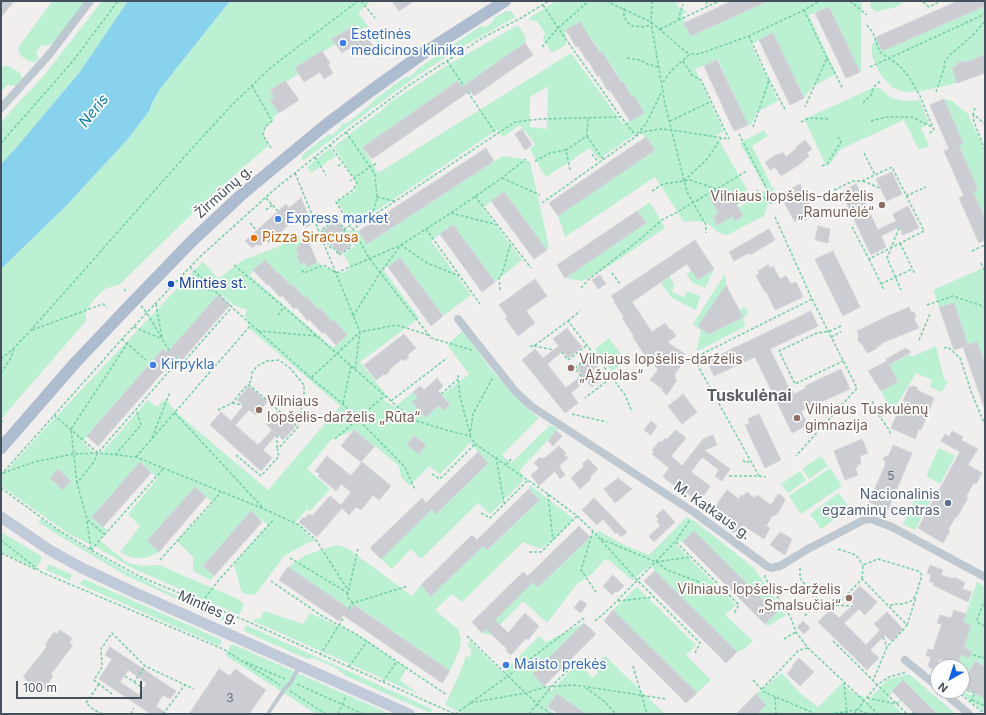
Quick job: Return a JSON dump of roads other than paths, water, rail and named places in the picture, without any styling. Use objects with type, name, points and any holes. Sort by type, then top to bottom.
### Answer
[{"type":"main road","name":"Žirmūnų g.","points":[[1,448],[75,363],[127,308],[192,241],[240,196],[312,136],[372,90],[425,52],[505,1]]},
{"type":"main road","name":"Minties g.","points":[[1,517],[45,547],[82,568],[409,714]]},
{"type":"street","points":[[1,108],[48,56],[90,1]]},
{"type":"street","name":"M. Katkaus g.","points":[[458,319],[484,354],[515,391],[531,406],[695,513],[771,568],[786,564],[808,549],[858,522],[871,519],[892,527],[985,577]]},
{"type":"street","points":[[905,660],[930,680]]},
{"type":"street","points":[[951,699],[969,714]]},
{"type":"lane","points":[[269,712],[291,682],[300,665]]},
{"type":"water","name":"Neris","points":[[128,1],[230,1],[160,89],[149,111],[128,139],[66,206],[1,269],[1,164],[79,73]]},
{"type":"place","name":"Estetinės medicinos klinika","points":[[343,43]]},
{"type":"place","name":"Vilniaus lopšelis-darželis „Ramunėlė“","points":[[882,205]]},
{"type":"place","name":"Express market","points":[[278,219]]},
{"type":"place","name":"Pizza Siracusa","points":[[254,238]]},
{"type":"place","name":"Minties st.","points":[[171,284]]},
{"type":"place","name":"Kirpykla","points":[[153,365]]},
{"type":"place","name":"Vilniaus lopšelis-darželis „Ąžuolas“","points":[[571,368]]},
{"type":"place","name":"Vilniaus lopšelis-darželis „Rūta“","points":[[259,410]]},
{"type":"place","name":"Vilniaus Tuskulėnų gimnazija","points":[[797,418]]},
{"type":"place","name":"Nacionalinis egzaminų centras","points":[[948,503]]},
{"type":"place","name":"Vilniaus lopšelis-darželis „Smalsučiai“","points":[[849,598]]},
{"type":"place","name":"Maisto prekės","points":[[506,665]]},
{"type":"district","name":"Tuskulėnai","points":[[749,396]]}]
